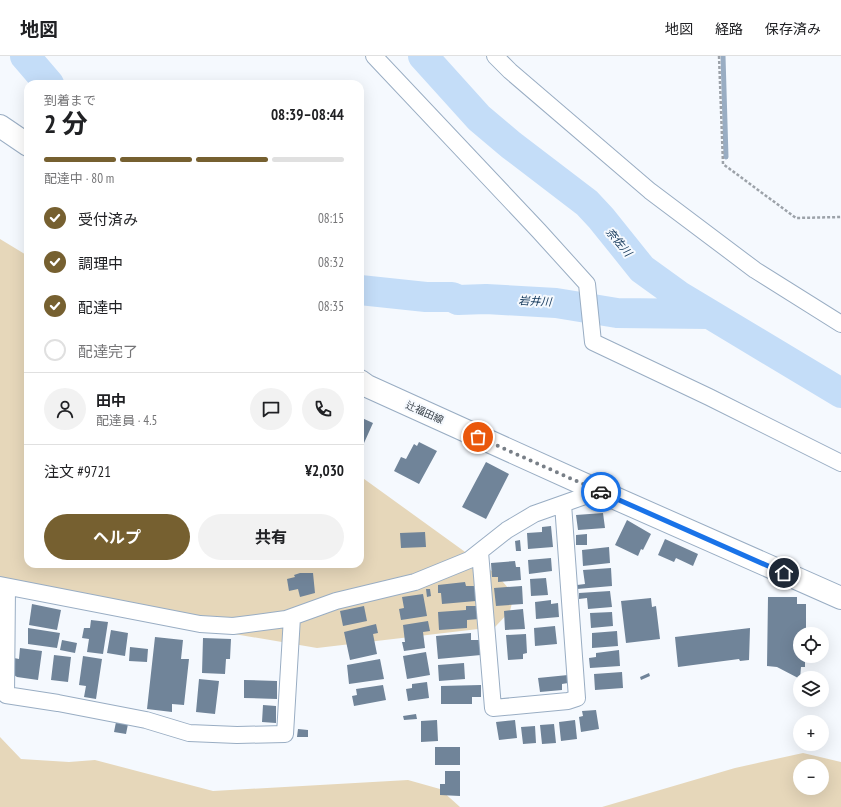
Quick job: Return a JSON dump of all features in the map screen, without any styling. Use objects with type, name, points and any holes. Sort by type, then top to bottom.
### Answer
[{"type":"main road","points":[[0,126],[24,142]]},
{"type":"main road","name":"辻福田線","points":[[364,383],[599,491],[841,598]]},
{"type":"street","points":[[374,56],[539,230],[587,284],[593,342],[709,397],[841,463]]},
{"type":"street","points":[[495,56],[510,71],[650,191],[755,270],[841,324]]},
{"type":"street","points":[[292,617],[285,734],[237,735],[189,733],[146,720],[58,703],[6,695],[4,586],[200,624],[233,626],[267,623],[292,617],[336,601],[415,582],[469,560],[507,530],[534,514],[599,491]]},
{"type":"street","points":[[480,552],[493,708],[568,701],[577,698],[564,504]]},
{"type":"path","points":[[719,56],[723,164],[796,218],[841,217]]},
{"type":"shaded area","points":[[0,239],[24,254],[24,568],[364,568],[364,479],[497,575],[514,595],[510,611],[495,627],[317,648],[34,600],[0,584]]},
{"type":"shaded area","points":[[0,737],[21,759],[69,762],[95,760],[213,791],[408,780],[440,789],[460,807],[0,807]]},
{"type":"shaded area","points":[[803,753],[828,759],[793,759],[793,795],[829,795],[829,759],[841,762],[841,807],[602,807],[735,768]]},
{"type":"building","points":[[364,419],[373,423],[364,443]]},
{"type":"building","points":[[419,442],[437,451],[419,484],[394,471],[401,457],[406,459],[414,444],[417,446]]},
{"type":"building","points":[[486,462],[509,474],[486,519],[462,507]]},
{"type":"building","points":[[603,513],[605,528],[578,530],[576,515]]},
{"type":"building","points":[[627,520],[651,534],[643,550],[641,549],[638,556],[615,545]]},
{"type":"building","points":[[551,526],[553,547],[528,549],[527,533],[542,532],[542,527]]},
{"type":"building","points":[[425,532],[426,547],[401,548],[400,533]]},
{"type":"building","points":[[587,534],[587,545],[576,545],[576,535]]},
{"type":"building","points":[[665,539],[698,554],[693,566],[676,558],[674,562],[658,555]]},
{"type":"building","points":[[520,540],[521,551],[516,551],[515,541]]},
{"type":"building","points":[[609,547],[610,563],[583,566],[582,550]]},
{"type":"building","points":[[551,558],[552,571],[529,574],[528,560]]},
{"type":"building","points":[[515,561],[516,567],[520,567],[521,580],[498,582],[498,577],[492,577],[491,563]]},
{"type":"building","points":[[611,568],[612,586],[577,589],[577,585],[585,584],[583,570]]},
{"type":"building","points":[[300,573],[313,573],[315,593],[300,597],[298,589],[289,591],[287,579],[295,577],[294,575]]},
{"type":"building","points":[[546,578],[548,595],[531,596],[530,579]]},
{"type":"building","points":[[465,582],[466,586],[475,586],[476,601],[442,604],[441,593],[438,593],[438,585]]},
{"type":"building","points":[[522,586],[523,604],[496,606],[494,588]]},
{"type":"building","points":[[426,589],[430,589],[431,596],[427,597]]},
{"type":"building","points":[[610,591],[612,607],[588,609],[587,598],[579,599],[579,593]]},
{"type":"building","points":[[423,594],[427,616],[401,620],[399,609],[404,608],[402,597]]},
{"type":"building","points":[[768,597],[797,597],[797,604],[806,604],[806,627],[793,627],[793,663],[805,663],[805,667],[801,667],[801,671],[793,671],[793,675],[777,667],[767,666]]},
{"type":"building","points":[[651,598],[652,607],[656,606],[660,639],[626,643],[621,601]]},
{"type":"building","points":[[551,600],[551,604],[558,603],[559,617],[536,619],[535,602]]},
{"type":"building","points":[[32,604],[61,610],[57,630],[29,625]]},
{"type":"building","points":[[364,606],[367,621],[343,626],[340,611]]},
{"type":"building","points":[[466,606],[478,606],[479,619],[467,620],[467,628],[439,630],[438,612],[466,610]]},
{"type":"building","points":[[523,609],[525,629],[505,630],[504,611]]},
{"type":"building","points":[[612,612],[613,626],[591,628],[590,613]]},
{"type":"building","points":[[91,620],[108,622],[103,654],[87,652],[89,639],[82,638],[84,628],[90,628]]},
{"type":"building","points":[[428,621],[430,631],[423,632],[425,648],[404,651],[402,642],[405,642],[403,625]]},
{"type":"building","points":[[376,624],[378,633],[373,634],[377,654],[350,660],[344,632]]},
{"type":"building","points":[[555,626],[557,644],[535,646],[534,628]]},
{"type":"building","points":[[28,628],[60,633],[57,648],[28,644]]},
{"type":"building","points":[[750,628],[749,660],[740,661],[739,659],[678,667],[675,637]]},
{"type":"building","points":[[111,630],[128,633],[125,656],[107,653]]},
{"type":"building","points":[[617,631],[618,646],[592,648],[592,633]]},
{"type":"building","points":[[471,633],[471,640],[479,640],[481,655],[438,659],[436,636]]},
{"type":"building","points":[[526,634],[527,653],[523,654],[523,659],[508,660],[506,635]]},
{"type":"building","points":[[155,637],[183,640],[181,659],[189,659],[184,705],[172,704],[172,712],[147,709]]},
{"type":"building","points":[[203,638],[231,639],[230,659],[226,659],[225,674],[202,673]]},
{"type":"building","points":[[62,640],[77,643],[75,653],[60,650]]},
{"type":"building","points":[[130,647],[148,649],[147,662],[129,661]]},
{"type":"building","points":[[20,648],[42,651],[38,680],[17,677],[14,675],[14,658],[19,659]]},
{"type":"building","points":[[619,650],[620,666],[590,668],[589,658],[596,657],[596,653]]},
{"type":"building","points":[[426,652],[430,675],[407,679],[403,656]]},
{"type":"building","points":[[54,655],[71,657],[68,682],[51,680]]},
{"type":"building","points":[[83,656],[102,659],[96,699],[84,697],[86,686],[79,685]]},
{"type":"building","points":[[380,659],[384,679],[349,684],[347,665]]},
{"type":"building","points":[[464,663],[465,679],[439,681],[438,665]]},
{"type":"building","points":[[622,672],[623,688],[595,690],[594,674]]},
{"type":"building","points":[[649,673],[650,676],[641,680],[640,677]]},
{"type":"building","points":[[568,675],[568,683],[562,684],[562,690],[540,692],[538,678]]},
{"type":"building","points":[[199,679],[219,681],[215,714],[196,712]]},
{"type":"building","points":[[244,680],[277,681],[277,699],[244,698]]},
{"type":"building","points":[[427,682],[429,698],[408,701],[406,689],[412,688],[412,684]]},
{"type":"building","points":[[383,685],[386,700],[354,706],[352,696],[357,695],[356,689]]},
{"type":"building","points":[[481,685],[481,697],[472,697],[472,704],[441,704],[441,686]]},
{"type":"building","points":[[263,705],[276,706],[276,723],[262,722]]},
{"type":"building","points":[[596,710],[599,729],[581,732],[579,717],[583,716],[582,711]]},
{"type":"building","points":[[416,714],[417,719],[404,720],[403,716]]},
{"type":"building","points":[[437,720],[438,741],[421,742],[421,721]]},
{"type":"building","points":[[515,720],[517,738],[499,740],[496,722]]},
{"type":"building","points":[[575,720],[577,739],[561,741],[559,722]]},
{"type":"building","points":[[116,722],[128,724],[126,734],[114,732]]},
{"type":"building","points":[[554,724],[556,743],[542,744],[540,725]]},
{"type":"building","points":[[535,726],[536,743],[523,744],[521,727]]},
{"type":"building","points":[[298,729],[308,730],[308,737],[297,737]]},
{"type":"building","points":[[435,747],[460,747],[460,765],[435,765]]},
{"type":"building","points":[[445,771],[460,771],[460,796],[440,795],[440,784],[445,784]]},
{"type":"waterway","name":"岩井川","points":[[25,56],[46,80]]},
{"type":"waterway","name":"奈佐川","points":[[423,56],[479,118],[511,145],[587,203],[642,269],[678,295],[841,393]]},
{"type":"waterway","points":[[723,56],[726,157]]},
{"type":"waterway","name":"岩井川","points":[[364,290],[426,297],[452,297],[458,300],[486,299],[556,303],[617,313],[709,314]]},
{"type":"way so far","points":[[478,437],[601,492]]},
{"type":"route","points":[[601,492],[784,573]]}]
